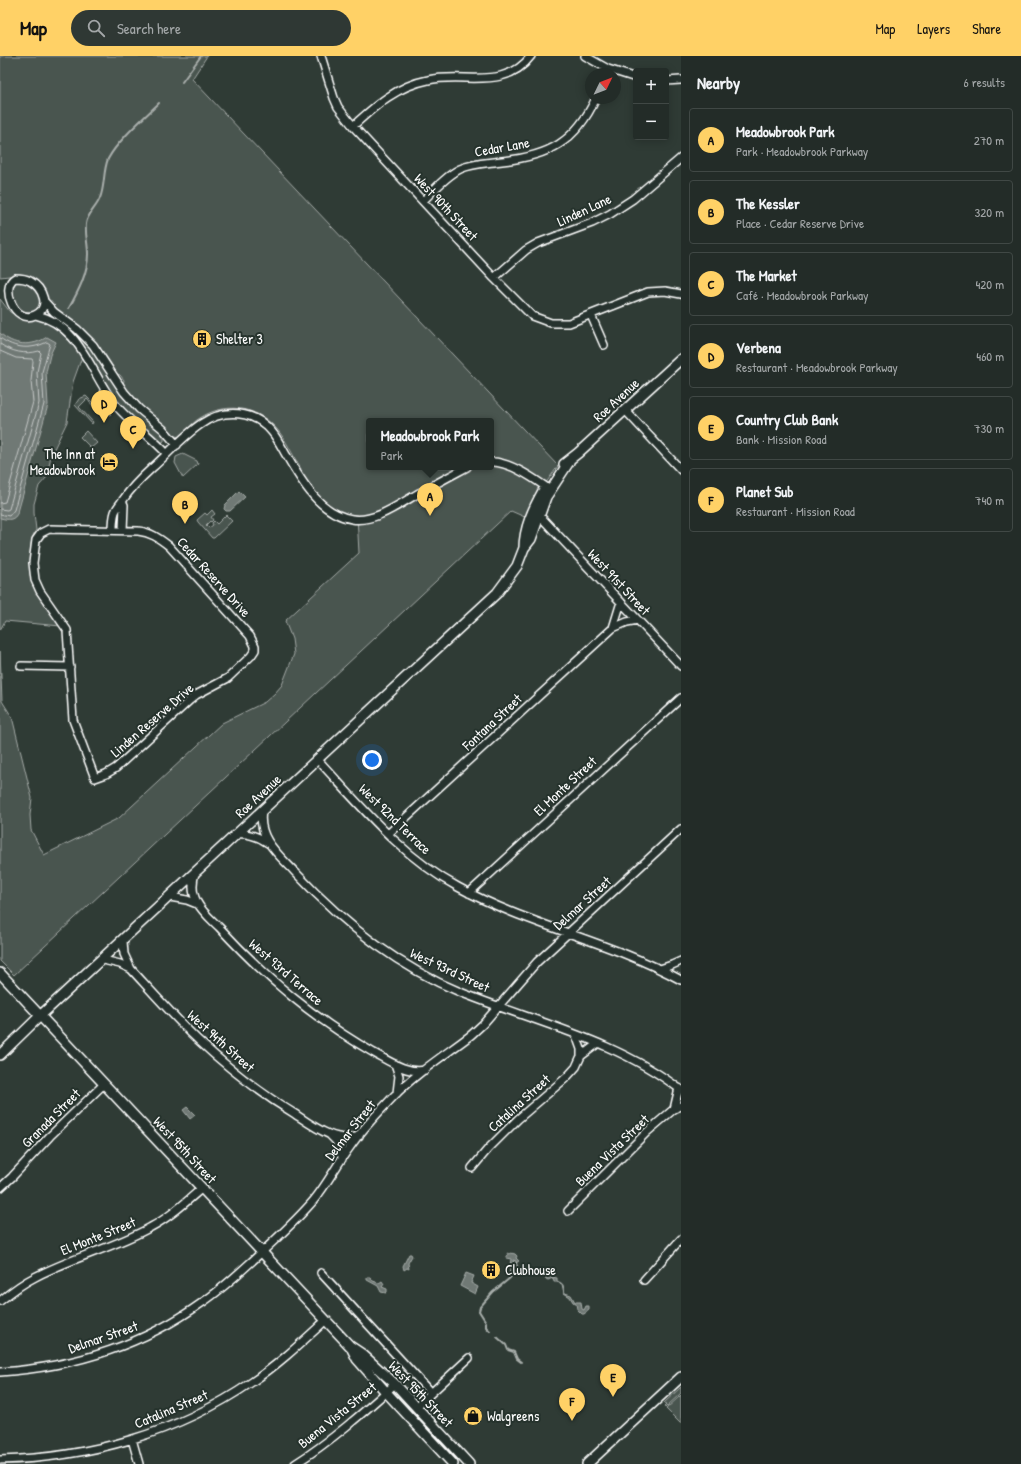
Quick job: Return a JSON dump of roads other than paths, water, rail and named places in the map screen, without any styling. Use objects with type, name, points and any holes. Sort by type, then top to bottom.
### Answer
[{"type":"main road","name":"Roe Avenue","points":[[524,548],[524,537],[530,516],[548,488],[566,468],[569,462],[681,359]]},
{"type":"main road","name":"Roe Avenue","points":[[0,1055],[40,1016],[490,601],[517,566],[524,548],[531,538],[548,488]]},
{"type":"main road","name":"West 95th Street","points":[[0,973],[350,1346],[362,1354],[395,1384],[469,1464]]},
{"type":"main road","name":"West 95th Street","points":[[350,1346],[357,1359],[453,1464]]},
{"type":"main road","points":[[587,1464],[681,1377]]},
{"type":"street","name":"West 90th Street","points":[[321,56],[338,107],[353,126],[526,311],[542,321],[561,324],[570,323],[648,292],[680,291]]},
{"type":"street","points":[[353,126],[385,98],[411,85],[440,78],[484,79],[500,77],[516,70],[531,56]]},
{"type":"street","points":[[585,56],[602,68]]},
{"type":"street","points":[[621,75],[633,77]]},
{"type":"street","points":[[669,81],[681,80]]},
{"type":"street","name":"Cedar Lane","points":[[423,201],[450,175],[460,169],[478,164],[534,156],[555,147],[567,138],[582,122],[593,104]]},
{"type":"street","name":"Linden Lane","points":[[494,278],[526,250],[592,224],[633,200],[681,158]]},
{"type":"street","points":[[167,454],[129,419],[115,403],[102,384],[87,356],[67,332],[50,319],[36,315],[26,316],[9,308],[2,296],[7,280],[22,278],[29,280],[39,288],[45,302],[54,312],[76,329],[93,345],[127,396],[177,445]]},
{"type":"street","points":[[36,315],[44,308],[45,302]]},
{"type":"street","points":[[591,315],[604,344]]},
{"type":"street","points":[[625,410],[681,470]]},
{"type":"street","points":[[113,530],[114,513],[116,508],[130,490],[201,424],[216,416],[236,413],[250,416],[259,420],[272,432],[300,477],[325,507],[340,515],[358,519],[382,513],[461,470]]},
{"type":"street","points":[[494,462],[499,462],[512,468],[548,488]]},
{"type":"street","points":[[122,501],[124,505],[124,530]]},
{"type":"street","name":"West 91st Street","points":[[539,515],[681,666]]},
{"type":"street","name":"Cedar Reserve Drive","points":[[70,667],[67,630],[40,591],[35,580],[33,563],[36,540],[41,533],[49,530],[124,530],[152,534],[163,542],[250,636],[255,646]]},
{"type":"street","points":[[613,628],[621,602]]},
{"type":"street","name":"Fontana Street","points":[[388,834],[613,628],[627,622],[638,620]]},
{"type":"street","name":"Linden Reserve Drive","points":[[70,667],[73,720],[96,778],[116,768],[193,698],[228,678],[251,656],[255,650],[255,646]]},
{"type":"street","points":[[21,666],[70,667]]},
{"type":"street","name":"El Monte Street","points":[[469,893],[680,696]]},
{"type":"street","name":"West 92nd Terrace","points":[[318,760],[388,834],[417,860],[436,874],[469,893],[494,905],[660,969],[681,980]]},
{"type":"street","name":"West 93rd Street","points":[[262,812],[261,823],[268,843],[328,906],[367,939],[393,957],[459,992],[576,1035],[632,1059],[680,1089]]},
{"type":"street","name":"Delmar Street","points":[[0,1372],[29,1370],[92,1357],[136,1341],[175,1321],[203,1303],[236,1276],[308,1207],[329,1181],[342,1159],[359,1136],[397,1093],[471,1035],[537,962],[681,829]]},
{"type":"street","points":[[237,834],[249,835],[268,843]]},
{"type":"street","points":[[195,873],[192,887],[197,904]]},
{"type":"street","points":[[170,896],[188,900],[197,904]]},
{"type":"street","name":"West 93rd Terrace","points":[[197,904],[257,967],[289,996],[317,1017],[344,1035],[395,1064],[414,1071],[425,1070]]},
{"type":"street","points":[[123,940],[124,954],[131,969]]},
{"type":"street","name":"West 94th Street","points":[[102,960],[120,964],[131,969],[177,1019],[222,1061],[248,1083],[275,1102],[330,1134],[347,1138],[359,1136]]},
{"type":"street","points":[[660,969],[681,961]]},
{"type":"street","points":[[576,1035],[581,1049],[581,1056]]},
{"type":"street","name":"Catalina Street","points":[[472,1168],[503,1132],[568,1077],[581,1056],[597,1044]]},
{"type":"street","points":[[395,1064],[399,1076],[397,1093]]},
{"type":"street","name":"Granada Street","points":[[0,1188],[50,1136],[104,1084]]},
{"type":"street","name":"Buena Vista Street","points":[[568,1211],[626,1152],[678,1108],[680,1089]]},
{"type":"street","name":"West 94th Street","points":[[330,1134],[341,1150],[342,1159]]},
{"type":"street","name":"El Monte Street","points":[[0,1301],[35,1277],[122,1242],[152,1227],[174,1213],[202,1188]]},
{"type":"street","points":[[644,1280],[681,1239]]},
{"type":"street","name":"West 95th Street","points":[[321,1273],[431,1393]]},
{"type":"street","name":"Catalina Street","points":[[0,1460],[48,1457],[75,1453],[132,1439],[176,1424],[251,1383],[297,1347],[326,1320]]},
{"type":"street","points":[[416,1407],[469,1358]]},
{"type":"street","name":"Buena Vista Street","points":[[295,1464],[343,1430],[395,1384]]},
{"type":"street","points":[[132,1439],[139,1464]]},
{"type":"water","points":[[0,333],[11,341],[23,344],[29,344],[47,337],[56,342],[50,355],[46,372],[48,405],[18,512],[15,517],[9,519],[0,518]]},
{"type":"water","points":[[239,491],[245,497],[230,511],[226,511],[224,509],[225,505]]},
{"type":"water","points":[[187,1107],[195,1115],[190,1119],[183,1110]]},
{"type":"water","points":[[507,1253],[515,1254],[519,1261],[516,1263],[516,1261],[513,1260],[513,1266],[510,1265],[511,1259],[506,1258],[508,1255]]},
{"type":"water","points":[[409,1254],[412,1256],[408,1263],[409,1269],[407,1268],[404,1270],[403,1266]]},
{"type":"water","points":[[546,1272],[552,1277],[557,1278],[557,1281],[563,1284],[565,1293],[571,1295],[575,1302],[581,1302],[582,1309],[584,1310],[586,1306],[589,1306],[589,1310],[582,1314],[577,1309],[576,1304],[570,1297],[564,1293],[562,1284],[554,1282],[553,1278],[548,1280],[546,1279],[544,1274]]},
{"type":"water","points":[[466,1273],[474,1276],[471,1283],[478,1287],[475,1294],[460,1286]]},
{"type":"water","points":[[367,1277],[370,1277],[373,1281],[379,1283],[382,1281],[384,1284],[382,1287],[387,1289],[387,1292],[381,1292],[378,1286],[367,1280]]},
{"type":"waterway","points":[[182,82],[201,56]]},
{"type":"waterway","points":[[69,308],[79,289],[88,261],[86,224],[88,217],[99,201],[102,193],[105,168],[108,159],[118,144],[159,103]]},
{"type":"waterway","points":[[490,1331],[486,1327],[486,1322],[479,1311],[480,1307],[493,1292],[510,1278],[517,1267],[516,1263]]},
{"type":"waterway","points":[[511,1275],[510,1272],[512,1266]]},
{"type":"waterway","points":[[497,1337],[506,1345],[508,1350],[514,1352],[517,1359],[521,1362]]},
{"type":"place","name":"Shelter 3","points":[[202,339]]},
{"type":"place","name":"Verbena","points":[[104,423]]},
{"type":"place","name":"The Market","points":[[133,449]]},
{"type":"place","name":"The Inn at Meadowbrook","points":[[109,462]]},
{"type":"place","name":"Meadowbrook Park","points":[[430,516]]},
{"type":"place","name":"The Kessler","points":[[185,524]]},
{"type":"place","name":"Clubhouse","points":[[491,1270]]},
{"type":"place","name":"Country Club Bank","points":[[613,1397]]},
{"type":"place","name":"Walgreens","points":[[473,1416]]},
{"type":"place","name":"Planet Sub","points":[[572,1421]]}]
